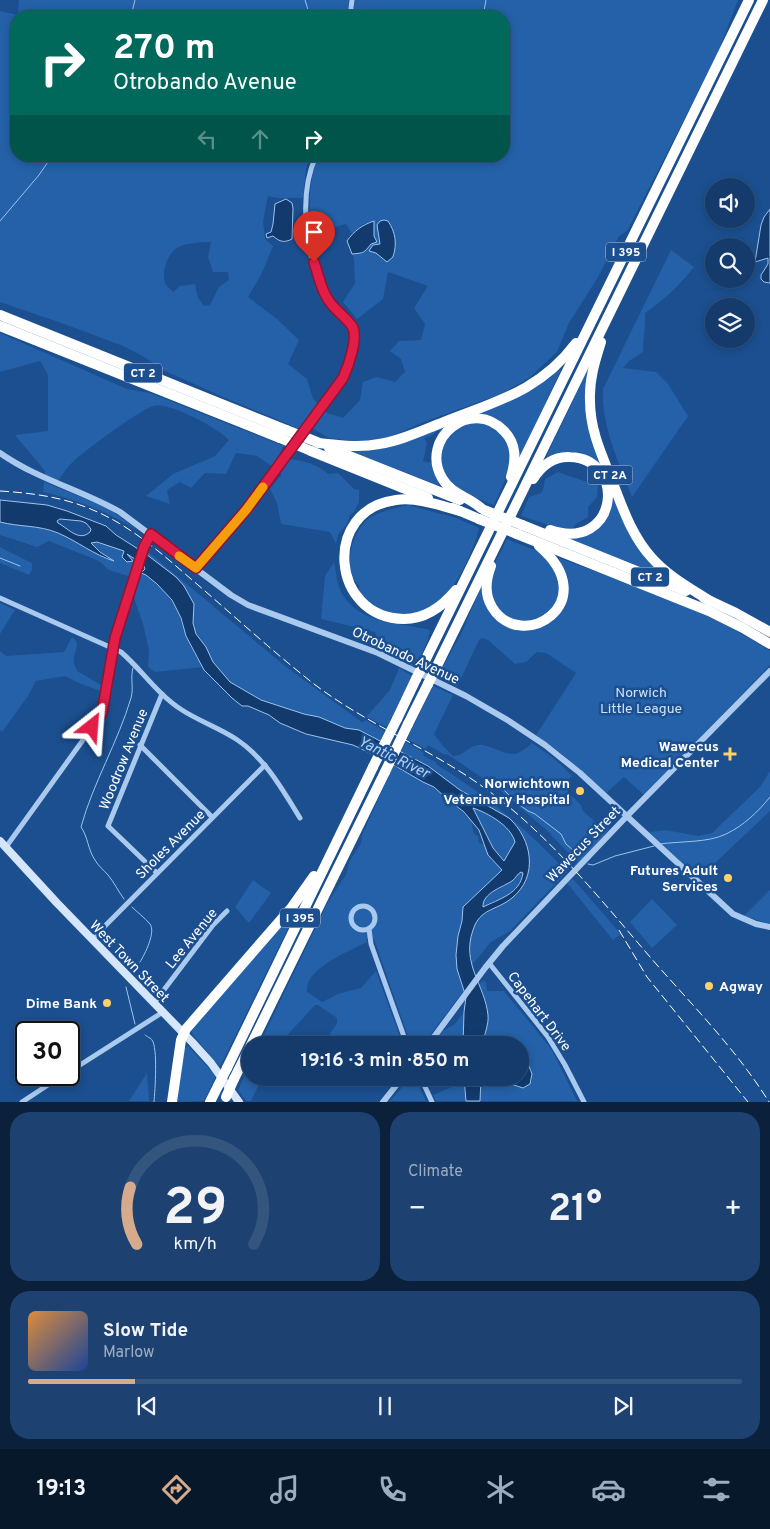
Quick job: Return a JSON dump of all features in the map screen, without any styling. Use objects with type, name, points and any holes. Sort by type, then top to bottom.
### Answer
[{"type":"highway","name":"I 395","points":[[210,1102],[749,0]]},
{"type":"highway","name":"I 395","points":[[255,1036],[763,0]]},
{"type":"highway","name":"CT 2","points":[[0,315],[283,434]]},
{"type":"highway","name":"CT 2A","points":[[609,315],[590,384],[591,418],[598,444],[628,521],[643,548],[668,574],[710,601]]},
{"type":"highway","points":[[315,446],[359,446],[384,443],[511,396],[533,385],[553,370],[592,320]]},
{"type":"highway","name":"CT 2","points":[[0,326],[315,446],[522,529],[710,601],[770,632]]},
{"type":"highway","points":[[481,512],[473,501],[455,492],[446,484],[437,462],[438,448],[444,436],[455,425],[469,419],[480,418],[492,422],[505,432],[512,442],[515,454],[514,464],[502,504]]},
{"type":"highway","name":"CT 2","points":[[315,446],[460,511],[481,512]]},
{"type":"highway","points":[[520,495],[543,466],[552,460],[562,457],[578,458],[589,462],[602,475],[608,488],[608,502],[605,512],[596,524],[587,531],[571,535],[522,529]]},
{"type":"highway","points":[[460,511],[410,500],[390,501],[375,507],[361,517],[350,532],[344,550],[344,568],[352,588],[362,602],[379,614],[396,618],[417,617],[437,609],[449,598],[468,574]]},
{"type":"highway","name":"CT 2","points":[[522,529],[530,539],[718,615],[770,644]]},
{"type":"highway","points":[[498,541],[487,580],[488,600],[492,608],[503,619],[513,624],[526,626],[541,622],[552,615],[560,604],[564,591],[563,577],[558,566],[547,553],[530,539]]},
{"type":"highway","points":[[172,1102],[184,1033],[296,902],[324,861],[331,854]]},
{"type":"highway","name":"I 395","points":[[225,1099],[241,1065]]},
{"type":"main road","name":"West Town Street","points":[[3,844],[184,1033],[211,1063],[239,1102]]},
{"type":"street","points":[[196,568],[246,510],[347,370],[355,336],[353,328],[332,305],[324,292],[309,238],[306,188],[313,162]]},
{"type":"street","name":"Otrobando Avenue","points":[[0,453],[33,473],[103,502],[120,512],[231,595],[248,605],[378,653],[466,696],[545,745],[580,773],[733,914],[756,924],[770,927]]},
{"type":"street","points":[[3,844],[101,715],[113,648],[143,550],[151,534]]},
{"type":"street","points":[[0,598],[121,652],[135,664],[162,694],[182,710],[235,738],[254,752],[265,765],[300,818]]},
{"type":"street","name":"Wawecus Street","points":[[435,1036],[477,978],[523,925],[770,671]]},
{"type":"street","name":"Woodrow Avenue","points":[[157,873],[108,826],[162,694]]},
{"type":"street","points":[[140,746],[212,817]]},
{"type":"street","name":"Sholes Avenue","points":[[92,939],[265,765]]},
{"type":"street","points":[[369,929],[360,929],[353,922],[353,911],[357,907],[366,906],[373,913],[374,920],[369,929],[371,944],[404,1036]]},
{"type":"street","name":"Lee Avenue","points":[[154,1003],[214,923],[227,912]]},
{"type":"street","name":"Capehart Drive","points":[[489,963],[551,1042],[584,1102]]},
{"type":"street","points":[[80,1065],[163,1012]]},
{"type":"street","points":[[22,1102],[47,1086]]},
{"type":"street","points":[[383,1102],[396,1086]]},
{"type":"street","points":[[425,1086],[432,1102]]},
{"type":"green space","points":[[19,0],[349,0],[348,10],[18,10]]},
{"type":"green space","points":[[355,0],[738,0],[717,55],[627,231],[619,236],[598,277],[569,323],[557,352],[529,378],[501,394],[424,422],[387,438],[360,442],[329,438],[312,428],[325,411],[343,418],[360,400],[363,382],[377,377],[395,382],[405,372],[401,359],[390,351],[399,341],[421,340],[425,324],[414,308],[428,286],[388,272],[383,299],[357,319],[343,302],[355,283],[352,254],[363,253],[371,244],[377,242],[374,236],[374,221],[363,224],[352,234],[346,224],[311,234],[310,195],[312,176],[316,162],[510,162],[510,10],[354,10]]},
{"type":"green space","points":[[0,11],[10,13],[10,162],[308,162],[306,168],[303,198],[268,196],[263,221],[265,239],[273,246],[262,273],[248,297],[277,319],[299,340],[288,364],[307,379],[313,399],[318,404],[300,429],[163,370],[146,358],[123,346],[0,302]],"holes":[[[211,242],[208,257],[213,272],[228,272],[229,280],[219,287],[210,305],[204,306],[198,298],[195,284],[180,286],[173,292],[165,283],[164,278],[166,262],[175,249],[190,244]]]},
{"type":"green space","points":[[671,250],[694,267],[671,292],[645,313],[643,352],[629,361],[623,368],[656,372],[668,384],[688,416],[632,497],[608,431],[603,403],[603,389]]},
{"type":"green space","points":[[0,333],[127,389],[150,393],[284,446],[272,466],[257,456],[236,453],[226,474],[205,473],[191,488],[180,482],[167,490],[170,504],[146,496],[173,474],[215,456],[229,440],[214,429],[182,412],[171,408],[154,406],[127,421],[90,448],[70,465],[58,481],[45,477],[45,471],[15,435],[48,431],[48,375],[40,361],[0,372]]},
{"type":"green space","points":[[589,367],[588,390],[607,474],[588,460],[573,453],[564,453],[547,458]]},
{"type":"green space","points":[[559,369],[561,370],[519,459],[512,436],[471,417]]},
{"type":"green space","points":[[452,422],[440,435],[440,482],[438,485],[348,450]],"holes":[[[438,429],[440,430],[433,446],[432,463],[423,461],[427,443],[424,438],[433,435]]]},
{"type":"green space","points":[[465,422],[485,423],[505,436],[510,447],[509,471],[494,505],[459,490],[450,482],[443,469],[441,461],[442,446],[451,432]]},
{"type":"green space","points":[[290,459],[310,463],[328,474],[338,473],[354,489],[359,490],[359,502],[354,512],[350,515],[347,524],[338,535],[336,544],[330,532],[281,524],[277,503],[270,489],[282,474],[280,472]]},
{"type":"green space","points":[[558,472],[598,484],[597,497],[588,507],[588,517],[576,524],[572,529],[558,528],[521,516],[529,497],[541,493],[545,479]]},
{"type":"green space","points":[[44,482],[108,508],[140,532],[117,518],[93,508],[43,492]]},
{"type":"green space","points":[[610,485],[660,572],[659,574],[569,539],[590,533]]},
{"type":"green space","points":[[408,505],[456,518],[479,528],[463,569],[444,598],[421,612],[393,614],[376,609],[357,590],[360,586],[352,578],[350,553],[360,528],[371,517]]},
{"type":"green space","points":[[0,522],[59,533],[111,560],[91,543],[99,542],[112,546],[124,552],[122,558],[127,562],[130,558],[126,554],[135,559],[131,577],[109,570],[99,561],[49,541],[37,547],[0,535]]},
{"type":"green space","points":[[507,539],[542,553],[559,578],[559,595],[556,604],[547,614],[537,619],[525,621],[514,619],[503,614],[495,606],[491,595],[490,582],[492,571]]},
{"type":"green space","points":[[0,547],[32,563],[29,575],[0,563]]},
{"type":"green space","points":[[147,551],[285,666],[363,723],[365,720],[385,731],[380,741],[359,730],[345,728],[319,717],[261,700],[230,682],[213,662],[206,647],[196,634],[193,623],[193,602],[184,586],[146,554]]},
{"type":"green space","name":"Norwich Little League","points":[[559,558],[694,610],[746,636],[770,651],[770,665],[644,795],[624,777],[605,794],[562,754],[536,735],[576,673],[546,653],[537,652],[526,662],[515,664],[488,640],[482,638],[479,640],[457,687],[438,676],[462,632],[482,585],[504,623],[545,624],[568,584]]},
{"type":"green space","points":[[334,562],[341,592],[358,611],[380,620],[430,630],[416,668],[402,660],[403,657],[379,645],[375,632],[321,619],[325,576]]},
{"type":"green space","points":[[141,573],[171,600],[191,647],[202,667],[155,672],[148,667],[149,650],[134,598]]},
{"type":"green space","points":[[0,603],[15,610],[0,634]]},
{"type":"green space","points":[[72,637],[77,645],[74,662],[77,671],[101,685],[103,692],[65,676],[36,681],[28,696],[2,732],[0,730],[0,651],[6,656],[64,652]]},
{"type":"green space","points":[[399,668],[412,676],[387,727],[366,717],[390,690]]},
{"type":"green space","points":[[433,686],[453,695],[434,734],[453,756],[457,756],[471,747],[479,745],[516,754],[532,743],[556,760],[572,776],[566,782],[568,792],[581,805],[583,811],[601,827],[605,825],[609,829],[577,868],[574,866],[577,862],[551,834],[500,790],[447,754],[445,755],[428,745],[426,749],[407,739]]},
{"type":"green space","points":[[406,742],[424,753],[423,755],[472,788],[505,814],[567,872],[510,931],[491,942],[472,965],[470,943],[472,931],[479,917],[511,899],[526,880],[520,831],[509,818],[460,790],[428,766],[401,752]]},
{"type":"green space","points":[[394,765],[436,788],[472,821],[473,832],[478,836],[479,843],[485,845],[491,859],[502,870],[462,915],[458,975],[464,990],[430,1036],[408,1036],[374,939],[366,939],[367,942],[329,961],[320,968],[308,983],[307,992],[322,1002],[338,994],[361,988],[376,971],[400,1036],[331,1036],[330,1034],[337,1023],[337,1018],[318,1005],[315,1005],[286,1036],[263,1036],[328,902],[347,873],[349,862],[361,843],[362,835]]},
{"type":"green space","points":[[770,771],[770,811],[698,879],[649,832],[666,830],[698,836],[712,833],[760,787]]},
{"type":"green space","points":[[473,808],[504,825],[513,836],[515,842],[505,861],[493,848]]},
{"type":"green space","points":[[519,872],[522,872],[523,875],[509,896],[483,907],[485,899],[489,895],[514,879]]},
{"type":"green space","points":[[573,879],[621,934],[613,940],[567,883]]},
{"type":"green space","points":[[253,880],[271,893],[249,923],[235,907]]},
{"type":"green space","points":[[770,890],[770,924],[744,916]]},
{"type":"green space","points":[[652,899],[677,925],[652,948],[630,922]]},
{"type":"green space","points":[[299,904],[220,1067],[193,1035],[191,1030]]},
{"type":"green space","points":[[482,981],[486,982],[487,991],[504,991],[552,1050],[577,1101],[480,1101],[481,1086],[529,1086],[529,1082],[532,1082],[532,1074],[529,1066],[529,1036],[484,1036],[487,1008],[479,985]]},
{"type":"green space","points":[[464,1012],[463,1036],[438,1036],[441,1032],[455,1024]]},
{"type":"green space","points":[[188,1046],[216,1076],[204,1101],[174,1102],[185,1048]]},
{"type":"green space","points":[[147,1073],[149,1101],[129,1101]]},
{"type":"green space","points":[[241,1084],[241,1086],[258,1086],[251,1101],[246,1101],[238,1090]]},
{"type":"green space","points":[[403,1086],[418,1086],[426,1101],[390,1101]]},
{"type":"green space","points":[[454,1086],[464,1086],[466,1101],[436,1101],[433,1095]]},
{"type":"water","points":[[286,199],[292,203],[293,208],[292,239],[280,241],[273,236],[267,238],[266,234],[271,232],[273,224],[275,204]]},
{"type":"water","points":[[770,209],[770,283],[764,282],[761,279],[761,275],[768,264],[768,258],[755,262],[764,217]]},
{"type":"water","points":[[374,221],[374,236],[377,242],[371,244],[363,252],[352,254],[347,241],[352,234]]},
{"type":"water","points":[[380,221],[388,221],[391,225],[395,239],[393,257],[387,262],[376,253],[369,251],[373,245],[380,244],[377,225]]},
{"type":"water","name":"Yantic River","points":[[0,500],[47,505],[106,526],[176,577],[184,586],[194,604],[193,623],[196,634],[206,647],[213,662],[230,682],[261,700],[319,717],[345,728],[359,730],[428,766],[460,790],[509,818],[523,836],[529,858],[529,869],[521,889],[512,898],[484,914],[473,930],[470,953],[488,1015],[484,1036],[463,1036],[466,997],[457,969],[458,936],[463,907],[502,870],[488,855],[479,830],[464,812],[434,787],[387,761],[353,745],[306,734],[280,723],[269,715],[248,706],[242,706],[204,670],[186,636],[181,618],[172,600],[157,584],[141,573],[145,569],[143,564],[127,554],[133,561],[127,562],[122,557],[124,551],[97,542],[91,543],[100,552],[114,561],[51,530],[0,522]],"holes":[[[60,519],[86,523],[91,529],[90,532],[82,536],[74,534],[57,521]],[[473,808],[498,821],[513,836],[515,842],[504,861],[493,848]],[[521,872],[523,873],[521,880],[513,891],[483,907],[489,894],[512,881]]]},
{"type":"water","points":[[529,1066],[532,1074],[529,1085]]},
{"type":"water","points":[[465,1086],[481,1086],[480,1101],[466,1101]]},
{"type":"waterway","points":[[132,10],[135,0]]},
{"type":"waterway","points":[[305,0],[308,10]]},
{"type":"waterway","points":[[484,10],[486,0]]},
{"type":"waterway","points":[[0,221],[48,162]]},
{"type":"waterway","points":[[0,558],[20,566]]},
{"type":"waterway","points":[[124,899],[110,878],[96,862],[81,827],[92,794],[126,714],[131,698],[133,668]]},
{"type":"waterway","points":[[488,783],[491,782],[502,788],[517,803],[561,834],[566,844],[581,857]]},
{"type":"waterway","points":[[478,800],[480,793]]},
{"type":"waterway","points":[[660,844],[719,837],[750,818],[770,797]]},
{"type":"waterway","points":[[588,864],[593,865],[615,856],[654,846]]},
{"type":"waterway","points":[[132,907],[150,924],[152,932],[145,954],[140,962]]},
{"type":"waterway","points":[[126,987],[135,1024]]},
{"type":"waterway","points":[[145,1035],[152,1040],[155,1051],[154,1102]]},
{"type":"railway","points":[[0,491],[36,494],[70,502],[107,516],[133,532],[180,569],[267,646],[314,684],[356,712],[444,761],[486,789],[510,808],[533,828],[597,895],[730,1048],[769,1102]]},
{"type":"railway","points":[[619,930],[647,977],[748,1102]]},
{"type":"slow traffic","points":[[179,556],[196,568],[246,510],[263,487]]},
{"type":"place","name":"Wawecus Medical Center","points":[[730,754]]},
{"type":"place","name":"Norwichtown Veterinary Hospital","points":[[580,791]]},
{"type":"place","name":"Futures Adult Services","points":[[728,878]]},
{"type":"place","name":"Agway","points":[[709,986]]},
{"type":"place","name":"Dime Bank","points":[[107,1003]]},
{"type":"route","points":[[92,727],[102,713],[115,638],[144,547],[151,534],[196,568],[246,510],[347,370],[355,336],[353,328],[332,305],[324,292],[314,262]]}]
